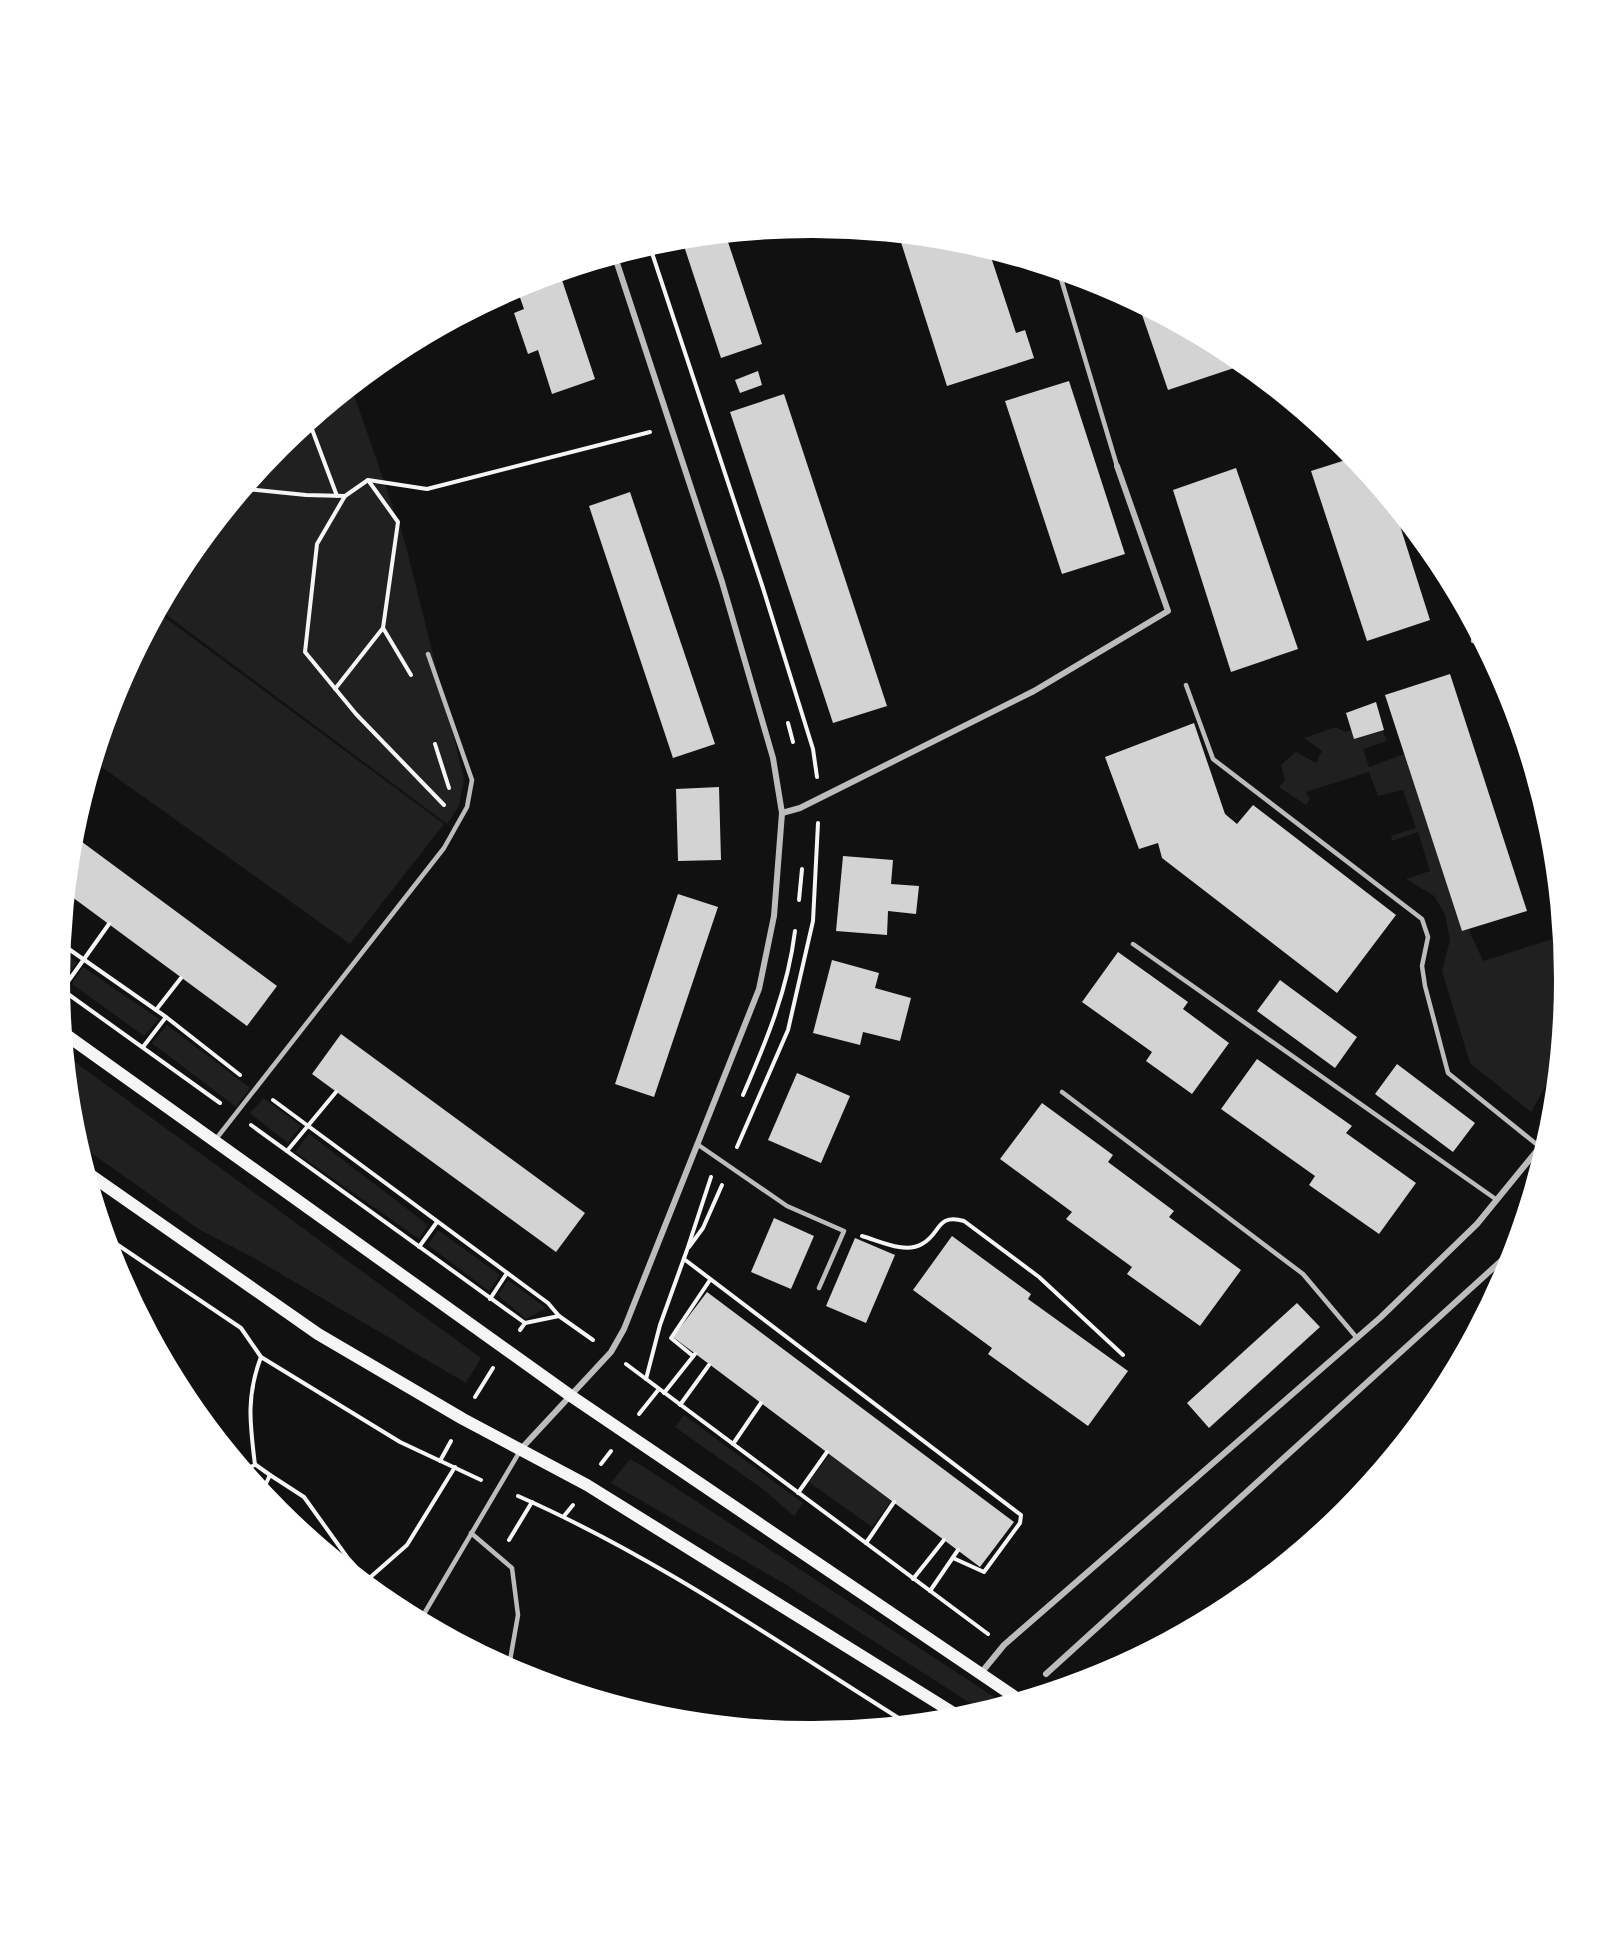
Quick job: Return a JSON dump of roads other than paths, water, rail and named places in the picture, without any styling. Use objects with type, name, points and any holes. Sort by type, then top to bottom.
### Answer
[{"type":"main road","points":[[73,1040],[571,1396],[1011,1694]]},
{"type":"main road","points":[[99,1181],[318,1334],[463,1419],[587,1485],[943,1709]]},
{"type":"street","points":[[520,1450],[611,1352],[624,1329],[759,989],[774,916],[782,813],[773,758],[722,582],[617,264]]},
{"type":"street","points":[[782,813],[810,803],[1034,691],[1168,611],[1118,466]]},
{"type":"street","points":[[981,1673],[1004,1645],[1381,1317],[1477,1224],[1531,1159]]},
{"type":"street","points":[[1046,1674],[1496,1266]]},
{"type":"lane","points":[[1062,281],[1118,466]]},
{"type":"lane","points":[[214,1141],[444,848],[467,807],[472,780],[428,654]]},
{"type":"lane","points":[[1186,685],[1213,759],[1422,919],[1428,938],[1422,966],[1425,986],[1448,1073],[1534,1143]]},
{"type":"lane","points":[[1133,944],[1497,1200]]},
{"type":"lane","points":[[1062,1092],[1303,1274],[1357,1338]]},
{"type":"lane","points":[[697,1144],[787,1206],[844,1231],[819,1288]]},
{"type":"lane","points":[[425,1612],[520,1450]]},
{"type":"lane","points":[[471,1533],[512,1568],[518,1615],[511,1657]]}]
